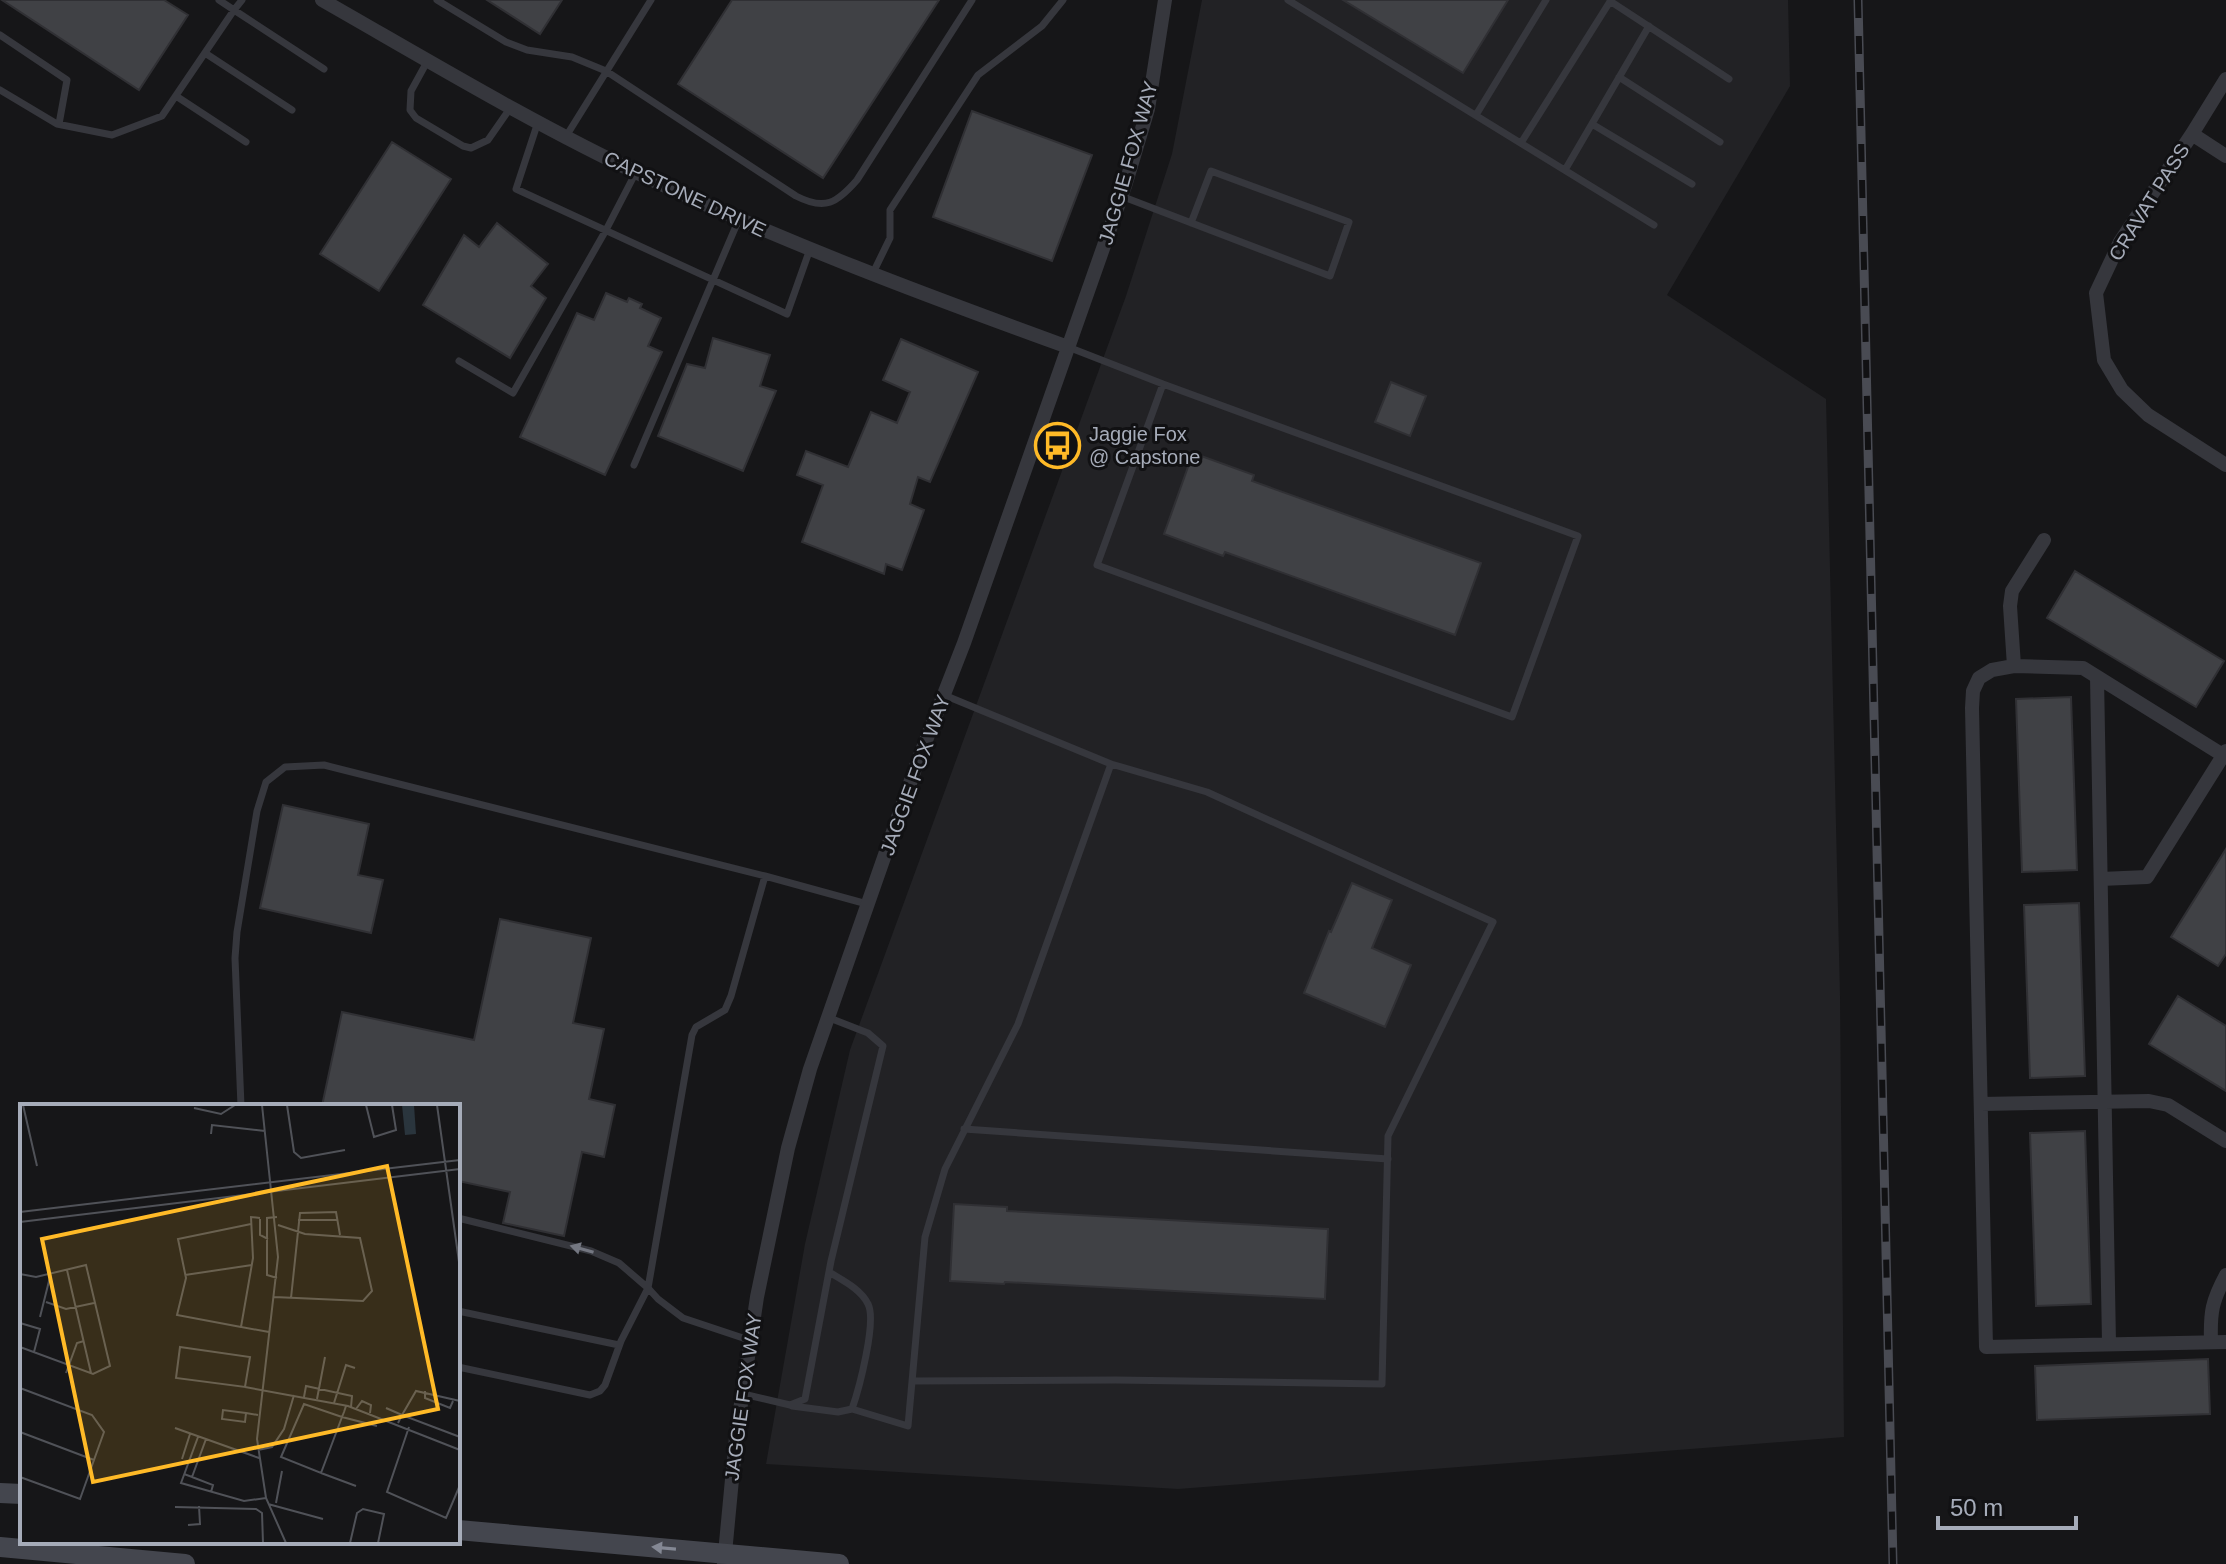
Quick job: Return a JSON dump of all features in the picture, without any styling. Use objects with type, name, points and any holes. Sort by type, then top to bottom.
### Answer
[{"type":"main road","points":[[0,1493],[20,1494]]},
{"type":"main road","points":[[460,1530],[724,1559],[839,1564]]},
{"type":"main road","points":[[0,1547],[185,1564]]},
{"type":"street","name":"CAPSTONE DRIVE","points":[[322,0],[565,138],[636,172],[873,275],[1068,347]]},
{"type":"street","name":"JAGGIE FOX WAY","points":[[724,1559],[749,1340],[788,1148],[810,1069],[916,766],[970,629],[1121,196],[1148,109],[1165,0]]},
{"type":"street","name":"CRAVAT PASS","points":[[2226,79],[2120,242],[2096,293],[2104,360],[2122,390],[2148,415],[2226,465]]},
{"type":"street","points":[[2192,134],[2226,156]]},
{"type":"street","points":[[2014,666],[2012,591],[2044,540]]},
{"type":"street","points":[[2101,879],[2147,877],[2225,755],[2083,668],[2014,666],[1992,670],[1979,678],[1973,691],[1972,708],[1986,1347],[2218,1342],[2210,1313],[2226,1275]]},
{"type":"street","points":[[2097,677],[2109,1343]]},
{"type":"street","points":[[1981,1104],[2149,1101],[2168,1105],[2226,1141]]},
{"type":"lane","points":[[219,0],[324,69]]},
{"type":"lane","points":[[0,90],[59,124],[112,135],[162,116],[242,0]]},
{"type":"lane","points":[[437,0],[506,42],[527,50],[572,57],[606,71],[811,204],[834,201],[857,180],[972,0]]},
{"type":"lane","points":[[565,138],[651,0]]},
{"type":"lane","points":[[873,275],[890,238],[890,210],[978,75],[1042,26],[1063,0]]},
{"type":"lane","points":[[1288,0],[1654,225]]},
{"type":"lane","points":[[1476,115],[1546,0]]},
{"type":"lane","points":[[1521,143],[1610,0],[1729,79]]},
{"type":"lane","points":[[1565,170],[1649,26]]},
{"type":"lane","points":[[0,35],[67,80],[59,124]]},
{"type":"lane","points":[[205,53],[292,110]]},
{"type":"lane","points":[[428,60],[411,91],[410,110],[416,118],[463,146],[471,148],[488,140],[511,107]]},
{"type":"lane","points":[[1619,77],[1720,142]]},
{"type":"lane","points":[[176,96],[246,142]]},
{"type":"lane","points":[[538,122],[516,189],[787,314],[810,249]]},
{"type":"lane","points":[[1592,124],[1692,184]]},
{"type":"lane","points":[[1121,196],[1191,223],[1330,276],[1349,222],[1211,171],[1191,223]]},
{"type":"lane","points":[[459,361],[513,393],[636,172]]},
{"type":"lane","points":[[634,465],[739,219]]},
{"type":"lane","points":[[1068,347],[1578,536],[1512,717],[1097,565],[1163,384]]},
{"type":"lane","points":[[912,1381],[1382,1384],[1388,1136],[1493,922],[1207,792],[1111,764],[944,695]]},
{"type":"lane","points":[[741,1394],[838,1412],[852,1409],[908,1426],[925,1237],[945,1169],[1018,1024],[1111,764]]},
{"type":"lane","points":[[241,1104],[235,958],[237,932],[257,811],[266,782],[285,767],[324,765],[867,904]]},
{"type":"lane","points":[[460,1367],[590,1395],[605,1385],[619,1345],[648,1288],[692,1035],[696,1027],[725,1010],[765,876]]},
{"type":"lane","points":[[790,1405],[805,1399],[829,1272],[883,1046],[868,1033],[827,1017]]},
{"type":"lane","points":[[964,1129],[1388,1159]]},
{"type":"lane","points":[[460,1218],[591,1251],[619,1263],[683,1318],[749,1340]]},
{"type":"lane","points":[[829,1272],[862,1296],[870,1306],[868,1344],[852,1409]]},
{"type":"lane","points":[[460,1311],[619,1345]]},
{"type":"shaded area","points":[[1202,0],[1788,0],[1790,86],[1667,295],[1826,399],[1840,996],[1844,1437],[1178,1489],[766,1464],[805,1244],[850,1050],[1126,296],[1172,154]]},
{"type":"building","points":[[2,0],[164,0],[188,15],[139,90]]},
{"type":"building","points":[[487,0],[562,0],[540,34]]},
{"type":"building","points":[[732,0],[939,0],[823,178],[678,84]]},
{"type":"building","points":[[1343,0],[1508,0],[1463,73]]},
{"type":"building","points":[[972,111],[1092,155],[1052,261],[933,217]]},
{"type":"building","points":[[392,142],[451,179],[379,291],[320,254]]},
{"type":"building","points":[[497,223],[548,264],[531,286],[546,298],[510,358],[423,305],[464,235],[479,247]]},
{"type":"building","points":[[606,293],[627,302],[629,298],[642,304],[640,308],[661,318],[648,346],[662,352],[605,475],[520,437],[577,313],[594,320]]},
{"type":"building","points":[[713,338],[770,355],[760,386],[776,391],[743,471],[658,436],[687,364],[705,368]]},
{"type":"building","points":[[901,339],[978,372],[930,482],[918,477],[910,504],[924,510],[902,570],[886,564],[884,574],[802,542],[823,485],[797,475],[806,451],[848,467],[871,412],[897,423],[910,392],[883,380]]},
{"type":"building","points":[[1391,382],[1426,396],[1410,436],[1375,422]]},
{"type":"building","points":[[1193,453],[1254,475],[1252,481],[1481,563],[1455,635],[1225,552],[1223,556],[1164,534]]},
{"type":"building","points":[[2075,571],[2224,661],[2196,707],[2047,618]]},
{"type":"building","points":[[2071,697],[2077,870],[2022,872],[2016,699]]},
{"type":"building","points":[[283,805],[369,824],[358,875],[383,880],[371,933],[260,908]]},
{"type":"building","points":[[2226,849],[2226,954],[2218,966],[2171,937]]},
{"type":"building","points":[[1352,883],[1392,900],[1372,948],[1411,965],[1385,1027],[1304,993]]},
{"type":"building","points":[[2079,903],[2085,1076],[2030,1078],[2024,905]]},
{"type":"building","points":[[500,919],[591,938],[573,1023],[604,1029],[589,1099],[615,1105],[604,1157],[582,1152],[564,1236],[503,1223],[510,1192],[460,1181],[460,1104],[322,1104],[342,1012],[474,1040]]},
{"type":"building","points":[[2178,996],[2226,1026],[2226,1091],[2149,1044]]},
{"type":"building","points":[[2085,1131],[2091,1304],[2036,1306],[2030,1133]]},
{"type":"building","points":[[954,1204],[1007,1207],[1007,1211],[1328,1229],[1325,1299],[950,1281]]},
{"type":"building","points":[[2208,1359],[2210,1414],[2037,1420],[2035,1366]]},
{"type":"railway","points":[[1858,0],[1893,1564]]},
{"type":"place","name":"Jaggie Fox @ Capstone","points":[[1058,445]]}]
